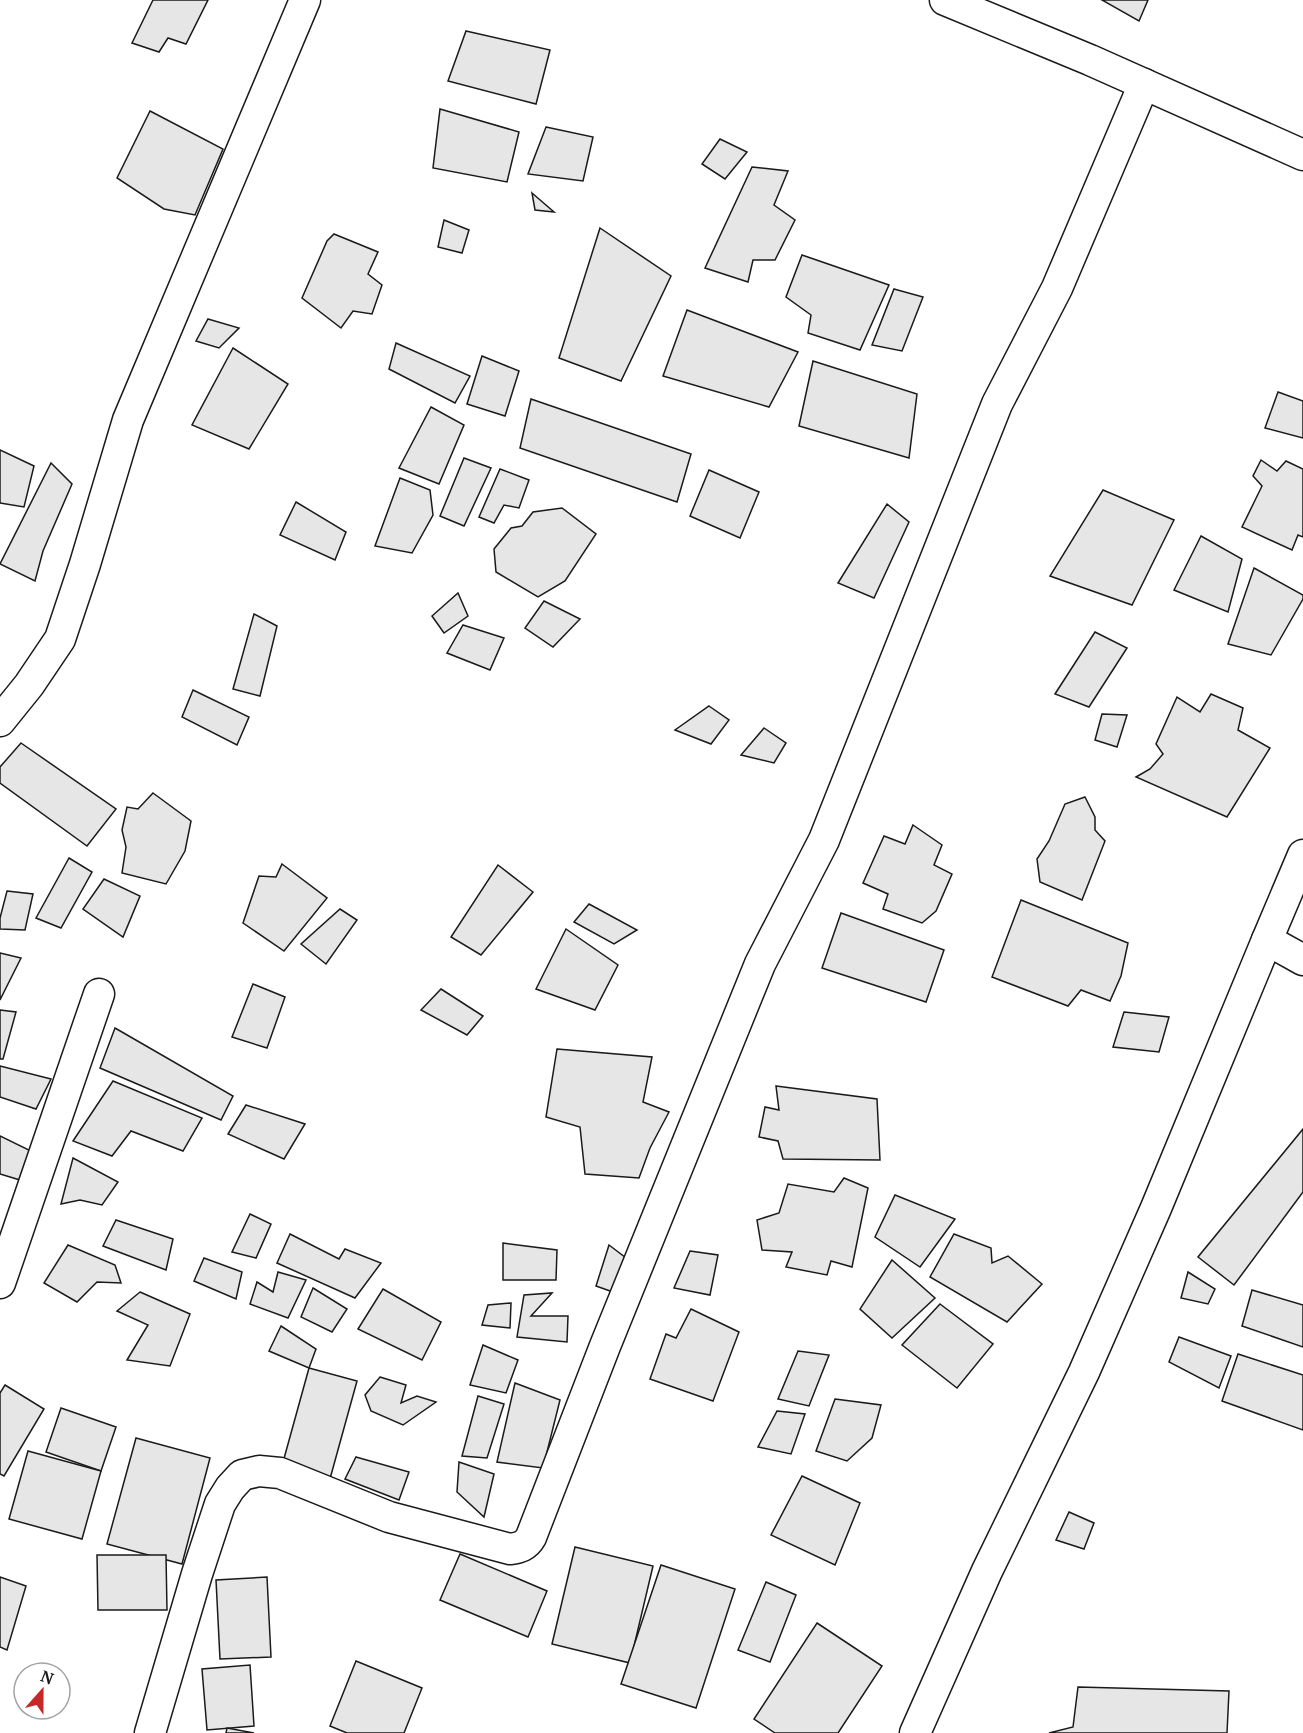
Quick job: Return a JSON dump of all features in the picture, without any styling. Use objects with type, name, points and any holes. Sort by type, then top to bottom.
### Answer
[{"type":"street","points":[[0,722],[29,686],[60,639],[128,420],[305,0]]},
{"type":"street","points":[[945,0],[1144,84],[1303,155]]},
{"type":"street","points":[[150,1733],[196,1574],[220,1504],[242,1475],[259,1471],[280,1473],[389,1517],[510,1549],[519,1548],[528,1542],[760,964],[824,840],[997,404],[1057,288],[1144,84]]},
{"type":"street","points":[[915,1733],[987,1571],[1089,1361],[1156,1208],[1303,855]]},
{"type":"street","points":[[1267,940],[1303,960]]},
{"type":"street","points":[[0,1283],[13,1208],[99,994]]},
{"type":"building","points":[[153,0],[208,0],[186,44],[168,38],[159,52],[132,43]]},
{"type":"building","points":[[1102,0],[1148,0],[1139,21]]},
{"type":"building","points":[[466,31],[550,50],[536,104],[448,81]]},
{"type":"building","points":[[440,109],[519,132],[507,182],[433,168]]},
{"type":"building","points":[[150,111],[223,149],[195,215],[164,209],[117,178]]},
{"type":"building","points":[[546,127],[593,137],[583,181],[528,174]]},
{"type":"building","points":[[720,139],[747,152],[725,179],[702,164]]},
{"type":"building","points":[[752,167],[788,171],[774,205],[795,220],[775,260],[753,260],[748,282],[705,268]]},
{"type":"building","points":[[532,193],[554,212],[535,210]]},
{"type":"building","points":[[444,220],[469,230],[462,253],[438,247]]},
{"type":"building","points":[[600,228],[671,276],[621,381],[559,358]]},
{"type":"building","points":[[334,234],[378,252],[368,274],[382,285],[372,314],[353,311],[341,328],[302,298],[327,241]]},
{"type":"building","points":[[802,255],[889,285],[860,350],[808,333],[811,315],[786,297]]},
{"type":"building","points":[[894,289],[923,297],[902,351],[872,345]]},
{"type":"building","points":[[687,310],[798,352],[769,407],[663,376]]},
{"type":"building","points":[[208,319],[239,328],[219,348],[196,341]]},
{"type":"building","points":[[396,343],[470,376],[455,403],[389,369]]},
{"type":"building","points":[[233,348],[288,384],[249,449],[192,425]]},
{"type":"building","points":[[482,356],[519,371],[505,416],[467,404]]},
{"type":"building","points":[[813,361],[917,394],[909,458],[799,426]]},
{"type":"building","points":[[1278,392],[1303,401],[1303,438],[1265,428]]},
{"type":"building","points":[[531,399],[691,454],[677,502],[520,448]]},
{"type":"building","points":[[431,407],[464,425],[439,484],[399,468]]},
{"type":"building","points":[[0,450],[34,466],[24,507],[0,503]]},
{"type":"building","points":[[464,458],[491,468],[464,526],[440,516]]},
{"type":"building","points":[[1261,460],[1277,471],[1286,461],[1303,469],[1303,537],[1298,535],[1292,550],[1242,527],[1262,486],[1253,476]]},
{"type":"building","points":[[51,463],[72,484],[43,551],[35,581],[0,564]]},
{"type":"building","points":[[500,469],[529,480],[519,508],[504,505],[494,523],[479,517]]},
{"type":"building","points":[[709,470],[759,492],[740,538],[690,516]]},
{"type":"building","points":[[400,478],[430,490],[433,515],[412,553],[375,546]]},
{"type":"building","points":[[1103,490],[1174,520],[1132,605],[1050,576]]},
{"type":"building","points":[[296,502],[346,532],[335,560],[280,535]]},
{"type":"building","points":[[887,504],[909,522],[874,598],[838,583]]},
{"type":"building","points":[[562,508],[596,534],[565,581],[538,597],[496,572],[494,549],[511,528],[522,526],[533,512]]},
{"type":"building","points":[[1201,536],[1242,559],[1228,612],[1174,590]]},
{"type":"building","points":[[1254,568],[1303,595],[1303,599],[1271,655],[1228,644]]},
{"type":"building","points":[[458,593],[468,616],[444,633],[432,616]]},
{"type":"building","points":[[544,601],[580,619],[553,647],[525,628]]},
{"type":"building","points":[[254,614],[277,626],[260,696],[233,689]]},
{"type":"building","points":[[463,625],[504,638],[490,670],[447,653]]},
{"type":"building","points":[[1095,632],[1127,648],[1089,707],[1055,694]]},
{"type":"building","points":[[193,690],[249,717],[237,745],[182,717]]},
{"type":"building","points":[[1211,694],[1243,708],[1238,730],[1270,748],[1227,817],[1136,777],[1150,769],[1163,754],[1156,744],[1177,697],[1200,712]]},
{"type":"building","points":[[709,706],[729,720],[711,744],[675,730]]},
{"type":"building","points":[[1102,714],[1127,715],[1117,747],[1095,740]]},
{"type":"building","points":[[764,728],[786,743],[774,763],[741,755]]},
{"type":"building","points":[[21,743],[116,809],[87,846],[0,783],[0,767]]},
{"type":"building","points":[[153,793],[191,821],[185,851],[166,884],[122,873],[126,847],[122,830],[127,807],[138,809]]},
{"type":"building","points":[[1085,797],[1095,817],[1095,830],[1105,841],[1082,900],[1040,882],[1037,859],[1049,841],[1065,804]]},
{"type":"building","points":[[913,825],[942,845],[934,865],[952,874],[936,911],[922,923],[883,909],[888,894],[863,883],[884,836],[905,844]]},
{"type":"building","points":[[69,858],[92,872],[61,928],[36,918]]},
{"type":"building","points":[[282,864],[327,898],[284,951],[243,923],[259,876],[276,877]]},
{"type":"building","points":[[498,865],[533,892],[481,955],[451,937]]},
{"type":"building","points":[[104,879],[140,896],[123,937],[83,909]]},
{"type":"building","points":[[7,891],[33,894],[25,930],[0,929],[0,918]]},
{"type":"building","points":[[1021,900],[1128,943],[1121,976],[1110,1001],[1081,990],[1068,1006],[992,977]]},
{"type":"building","points":[[589,904],[637,930],[614,944],[574,922]]},
{"type":"building","points":[[340,909],[357,920],[326,964],[301,944]]},
{"type":"building","points":[[841,913],[944,950],[926,1002],[822,968]]},
{"type":"building","points":[[566,929],[618,965],[595,1010],[536,989]]},
{"type":"building","points":[[0,953],[21,958],[0,1000]]},
{"type":"building","points":[[253,984],[285,997],[267,1048],[232,1037]]},
{"type":"building","points":[[441,989],[483,1016],[467,1035],[421,1010]]},
{"type":"building","points":[[0,1010],[16,1012],[3,1059],[0,1059]]},
{"type":"building","points":[[1124,1012],[1169,1017],[1159,1052],[1113,1047]]},
{"type":"building","points":[[115,1028],[233,1096],[221,1120],[100,1068]]},
{"type":"building","points":[[557,1049],[652,1057],[643,1102],[669,1112],[650,1148],[639,1178],[585,1174],[580,1127],[546,1117]]},
{"type":"building","points":[[0,1066],[51,1079],[36,1109],[0,1097]]},
{"type":"building","points":[[113,1081],[202,1118],[183,1151],[131,1131],[112,1156],[73,1141]]},
{"type":"building","points":[[776,1086],[877,1099],[880,1160],[783,1159],[778,1141],[759,1137],[765,1107],[779,1110]]},
{"type":"building","points":[[246,1105],[305,1124],[284,1159],[228,1134]]},
{"type":"building","points":[[1303,1129],[1303,1192],[1234,1285],[1198,1257]]},
{"type":"building","points":[[0,1136],[33,1152],[20,1180],[0,1174]]},
{"type":"building","points":[[73,1158],[118,1182],[102,1205],[80,1200],[61,1204]]},
{"type":"building","points":[[844,1178],[868,1188],[852,1267],[831,1261],[827,1275],[786,1267],[792,1252],[762,1250],[757,1220],[779,1213],[788,1184],[834,1192]]},
{"type":"building","points":[[895,1195],[955,1219],[920,1267],[875,1237]]},
{"type":"building","points":[[250,1214],[271,1224],[256,1258],[232,1252]]},
{"type":"building","points":[[116,1220],[173,1239],[166,1270],[103,1246]]},
{"type":"building","points":[[290,1234],[339,1259],[345,1249],[381,1263],[355,1298],[277,1263]]},
{"type":"building","points":[[954,1234],[991,1248],[992,1263],[1008,1256],[1042,1284],[1007,1322],[930,1277]]},
{"type":"building","points":[[503,1243],[557,1250],[556,1280],[503,1280]]},
{"type":"building","points":[[68,1245],[115,1265],[121,1283],[97,1282],[77,1302],[44,1283]]},
{"type":"building","points":[[609,1245],[630,1261],[613,1292],[596,1286]]},
{"type":"building","points":[[690,1251],[718,1255],[710,1295],[674,1288]]},
{"type":"building","points":[[204,1258],[242,1272],[236,1299],[194,1281]]},
{"type":"building","points":[[892,1260],[935,1298],[892,1338],[860,1309]]},
{"type":"building","points":[[278,1272],[306,1280],[288,1318],[250,1304],[257,1282],[273,1292]]},
{"type":"building","points":[[1188,1272],[1215,1289],[1208,1304],[1181,1298]]},
{"type":"building","points":[[313,1288],[347,1309],[332,1332],[301,1317]]},
{"type":"building","points":[[383,1289],[441,1322],[422,1360],[358,1329]]},
{"type":"building","points":[[1252,1290],[1303,1305],[1303,1347],[1242,1326]]},
{"type":"building","points":[[140,1292],[190,1314],[170,1366],[127,1360],[148,1325],[117,1311]]},
{"type":"building","points":[[552,1293],[531,1316],[568,1316],[567,1342],[517,1337],[524,1295]]},
{"type":"building","points":[[511,1303],[510,1328],[482,1325],[488,1305]]},
{"type":"building","points":[[940,1304],[993,1344],[957,1388],[902,1345]]},
{"type":"building","points":[[691,1309],[739,1332],[713,1401],[650,1379],[666,1334],[676,1338]]},
{"type":"building","points":[[281,1326],[316,1349],[309,1368],[269,1351]]},
{"type":"building","points":[[1179,1337],[1231,1356],[1219,1388],[1169,1362]]},
{"type":"building","points":[[483,1345],[518,1360],[506,1393],[470,1385]]},
{"type":"building","points":[[798,1351],[829,1355],[809,1406],[778,1399]]},
{"type":"building","points":[[1238,1354],[1303,1375],[1303,1430],[1222,1401]]},
{"type":"building","points":[[309,1368],[357,1381],[328,1486],[280,1473]]},
{"type":"building","points":[[380,1377],[406,1385],[401,1403],[417,1396],[436,1402],[403,1425],[371,1411],[365,1395]]},
{"type":"building","points":[[515,1383],[560,1400],[543,1468],[497,1462]]},
{"type":"building","points":[[5,1385],[44,1409],[4,1476],[0,1474],[0,1393]]},
{"type":"building","points":[[478,1396],[504,1404],[487,1458],[462,1456]]},
{"type":"building","points":[[835,1399],[881,1405],[872,1438],[847,1461],[816,1451]]},
{"type":"building","points":[[61,1408],[116,1427],[101,1471],[46,1452]]},
{"type":"building","points":[[777,1411],[805,1414],[791,1454],[758,1447]]},
{"type":"building","points":[[136,1438],[210,1458],[182,1564],[107,1544]]},
{"type":"building","points":[[28,1451],[101,1471],[82,1539],[9,1519]]},
{"type":"building","points":[[356,1457],[409,1472],[399,1500],[345,1479]]},
{"type":"building","points":[[459,1462],[494,1474],[484,1517],[457,1492]]},
{"type":"building","points":[[802,1476],[860,1503],[835,1565],[771,1535]]},
{"type":"building","points":[[1069,1512],[1094,1523],[1084,1549],[1056,1540]]},
{"type":"building","points":[[575,1547],[653,1566],[630,1663],[552,1644]]},
{"type":"building","points":[[460,1554],[547,1591],[528,1637],[440,1600]]},
{"type":"building","points":[[97,1555],[166,1555],[167,1610],[98,1610]]},
{"type":"building","points":[[661,1565],[735,1589],[696,1708],[621,1684]]},
{"type":"building","points":[[0,1577],[26,1586],[7,1650],[0,1647]]},
{"type":"building","points":[[267,1577],[271,1657],[220,1659],[216,1580]]},
{"type":"building","points":[[766,1582],[796,1595],[770,1662],[738,1650]]},
{"type":"building","points":[[817,1623],[882,1666],[838,1733],[775,1733],[754,1719]]},
{"type":"building","points":[[356,1661],[422,1688],[404,1733],[347,1733],[330,1726]]},
{"type":"building","points":[[250,1665],[254,1726],[207,1730],[202,1669]]},
{"type":"building","points":[[1078,1687],[1229,1691],[1227,1733],[1049,1733],[1073,1727]]},
{"type":"building","points":[[227,1728],[254,1733],[226,1733]]}]
